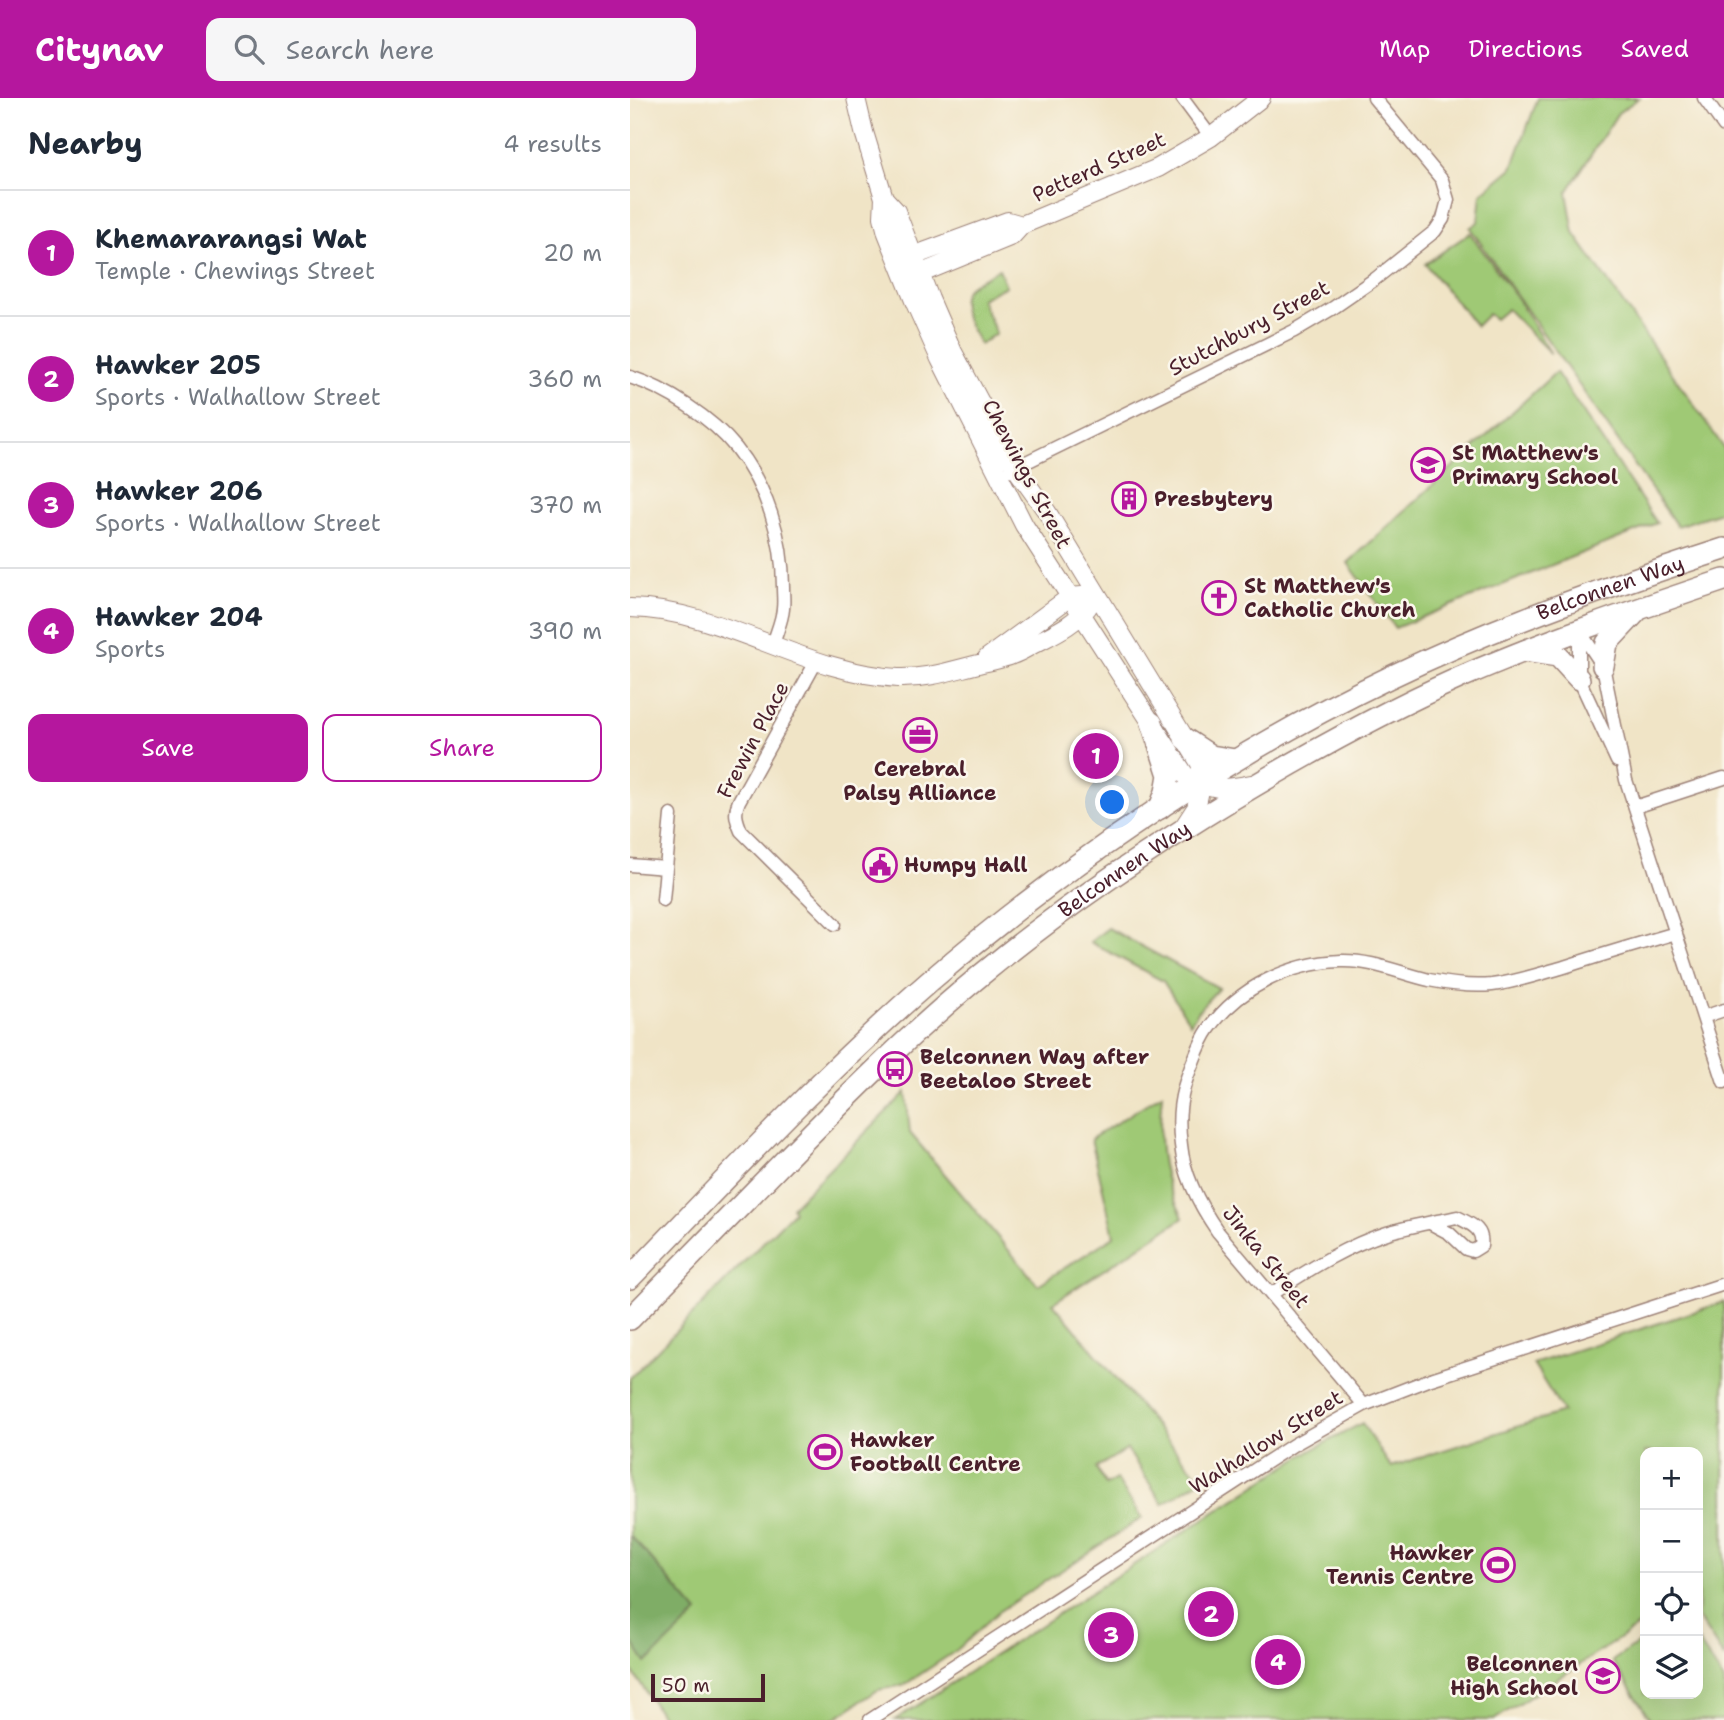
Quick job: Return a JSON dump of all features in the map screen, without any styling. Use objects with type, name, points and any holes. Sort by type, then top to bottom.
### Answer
[{"type":"main road","name":"Belconnen Way","points":[[630,1278],[822,1082],[930,981],[988,932],[1160,808],[1235,760],[1380,682],[1520,620],[1614,585],[1724,549]]},
{"type":"main road","name":"Belconnen Way","points":[[630,1319],[900,1045],[969,985],[1071,904],[1132,862],[1183,828],[1322,746],[1458,678],[1639,607],[1724,580]]},
{"type":"main road","points":[[1520,620],[1562,620],[1579,630],[1587,607],[1614,585]]},
{"type":"main road","points":[[1603,666],[1607,643],[1639,607]]},
{"type":"main road","points":[[1524,651],[1558,656],[1579,679]]},
{"type":"main road","points":[[1152,723],[1169,775],[1160,808]]},
{"type":"main road","points":[[1185,739],[1211,756],[1235,760]]},
{"type":"main road","points":[[822,1082],[843,1101]]},
{"type":"street","name":"Chewings Street","points":[[856,98],[884,198],[883,217],[906,259],[946,355],[1008,471],[1024,525],[1185,775],[1200,783]]},
{"type":"street","points":[[1182,98],[1211,137]]},
{"type":"street","name":"Petterd Street","points":[[913,277],[1012,236],[1023,225],[1158,168],[1211,137],[1261,98]]},
{"type":"street","name":"Stutchbury Street","points":[[1008,471],[1294,331],[1375,279],[1435,231],[1443,219],[1448,200],[1442,180],[1374,98]]},
{"type":"street","points":[[1704,98],[1724,126]]},
{"type":"street","name":"Petterd Street","points":[[906,259],[1008,221],[1023,225]]},
{"type":"street","points":[[630,377],[676,398],[708,420],[736,447],[757,480],[778,534],[783,570],[783,609],[773,645]]},
{"type":"street","name":"Chewings Street","points":[[1008,471],[1047,512],[1201,765],[1196,808],[1183,828]]},
{"type":"street","points":[[630,608],[680,615],[725,627],[816,662],[860,674],[900,678],[937,676],[1012,656],[1082,615],[1097,595]]},
{"type":"street","points":[[982,663],[1070,597],[1097,595]]},
{"type":"street","points":[[1579,630],[1603,666],[1626,780]]},
{"type":"street","points":[[1579,630],[1579,679],[1626,780],[1724,1082]]},
{"type":"street","name":"Frewin Place","points":[[816,662],[735,808],[735,818],[741,831],[835,924]]},
{"type":"street","points":[[1635,807],[1724,778]]},
{"type":"street","points":[[1200,783],[1215,789],[1230,789],[1261,781]]},
{"type":"street","points":[[663,900],[671,815]]},
{"type":"street","points":[[630,865],[666,868]]},
{"type":"street","name":"Jinka Street","points":[[1364,1405],[1209,1218],[1194,1190],[1184,1160],[1179,1116],[1183,1087],[1208,1031],[1222,1013],[1248,992],[1272,976],[1299,966],[1344,961],[1376,964],[1429,980],[1471,986],[1491,985],[1537,975],[1676,933]]},
{"type":"street","points":[[1703,1017],[1724,1010]]},
{"type":"street","points":[[1271,1294],[1343,1251],[1386,1233],[1430,1223]]},
{"type":"street","name":"Walhallow Street","points":[[870,1720],[1293,1444],[1364,1405],[1431,1379],[1724,1284]]},
{"type":"green space","points":[[1538,98],[1639,98],[1618,113],[1567,192],[1574,233],[1724,448],[1724,511],[1677,526],[1470,228],[1478,222],[1481,194],[1512,168]]},
{"type":"green space","points":[[1470,233],[1518,300],[1551,354],[1507,309],[1495,319],[1488,314],[1476,326],[1425,264]]},
{"type":"green space","points":[[999,269],[1006,286],[981,299],[996,333],[980,345],[965,316],[962,300],[969,287]]},
{"type":"green space","points":[[1556,372],[1657,523],[1395,628],[1348,563]]},
{"type":"green space","points":[[1108,928],[1219,988],[1190,1023],[1163,981],[1090,942]]},
{"type":"green space","name":"Hawker Football Centre","points":[[906,1092],[910,1133],[1038,1285],[1114,1236],[1091,1139],[1162,1094],[1161,1153],[1169,1187],[1183,1218],[1053,1303],[1201,1480],[1163,1504],[1127,1449],[1096,1468],[1106,1485],[1116,1479],[1142,1518],[998,1612],[957,1650],[904,1685],[878,1690],[832,1720],[664,1720],[630,1667],[630,1378],[794,1211],[792,1207]]},
{"type":"green space","points":[[1724,1302],[1724,1658],[1703,1626],[1703,1447],[1640,1447],[1640,1625],[1494,1720],[895,1720],[1301,1456],[1362,1423],[1391,1467],[1563,1412],[1533,1364]]},
{"type":"green space","points":[[630,1535],[698,1613],[646,1663],[630,1639]]},
{"type":"green space","points":[[1640,1642],[1640,1699],[1703,1699],[1703,1649],[1724,1681],[1724,1720],[1651,1720],[1612,1661]]},
{"type":"place","name":"St Matthew's Primary School","points":[[1428,465]]},
{"type":"place","name":"Presbytery","points":[[1129,499]]},
{"type":"place","name":"St Matthew's Catholic Church","points":[[1219,598]]},
{"type":"place","name":"Cerebral Palsy Alliance","points":[[920,735]]},
{"type":"place","name":"Khemararangsi Wat","points":[[1096,756]]},
{"type":"place","name":"Humpy Hall","points":[[880,865]]},
{"type":"place","name":"Belconnen Way after Beetaloo Street","points":[[895,1069]]},
{"type":"place","name":"Hawker Football Centre","points":[[825,1452]]},
{"type":"place","name":"Hawker Tennis Centre","points":[[1498,1565]]},
{"type":"place","name":"Hawker 205","points":[[1211,1614]]},
{"type":"place","name":"Hawker 206","points":[[1111,1635]]},
{"type":"place","name":"Hawker 204","points":[[1278,1662]]},
{"type":"place","name":"Belconnen High School","points":[[1603,1676]]}]
